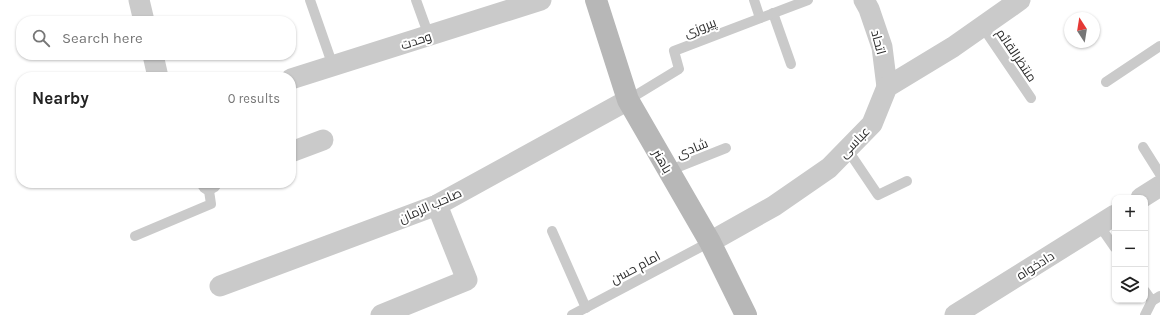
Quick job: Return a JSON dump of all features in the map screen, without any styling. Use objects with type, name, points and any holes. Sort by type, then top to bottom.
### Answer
[{"type":"street","points":[[139,0],[143,16]]},
{"type":"street","name":"وحدت","points":[[296,77],[430,36],[499,10],[541,0]]},
{"type":"street","name":"باهنر","points":[[596,0],[628,100],[710,242],[746,315]]},
{"type":"street","name":"اتحاد","points":[[864,0],[869,9],[882,47],[887,87]]},
{"type":"street","points":[[887,87],[953,47],[1020,0]]},
{"type":"street","points":[[154,60],[157,72]]},
{"type":"street","name":"عباسی","points":[[710,242],[774,206],[829,168],[872,124],[887,87]]},
{"type":"street","name":"صاحب الزمان","points":[[220,286],[437,205],[628,100]]},
{"type":"street","points":[[296,150],[323,140]]},
{"type":"street","points":[[1146,195],[1160,186]]},
{"type":"street","points":[[381,315],[467,280],[437,205]]},
{"type":"street","name":"دادخواه","points":[[962,313],[1107,220]]},
{"type":"lane","points":[[310,0],[333,66]]},
{"type":"lane","points":[[416,0],[430,36]]},
{"type":"lane","points":[[754,0],[760,18]]},
{"type":"lane","name":"پیروزی","points":[[628,100],[679,69],[674,51],[808,0]]},
{"type":"lane","points":[[774,13],[792,64]]},
{"type":"lane","name":"منتظرالقائم","points":[[982,26],[1031,98]]},
{"type":"lane","points":[[1106,82],[1160,46]]},
{"type":"lane","points":[[1142,147],[1160,174]]},
{"type":"lane","name":"شادی","points":[[668,171],[726,148]]},
{"type":"lane","points":[[847,149],[878,195],[907,181]]},
{"type":"lane","points":[[135,236],[211,204],[209,188]]},
{"type":"lane","points":[[1107,220],[1112,238]]},
{"type":"lane","points":[[552,231],[586,308]]},
{"type":"lane","name":"امام حسن","points":[[572,315],[710,242]]},
{"type":"lane","points":[[1145,315],[1156,299]]}]
